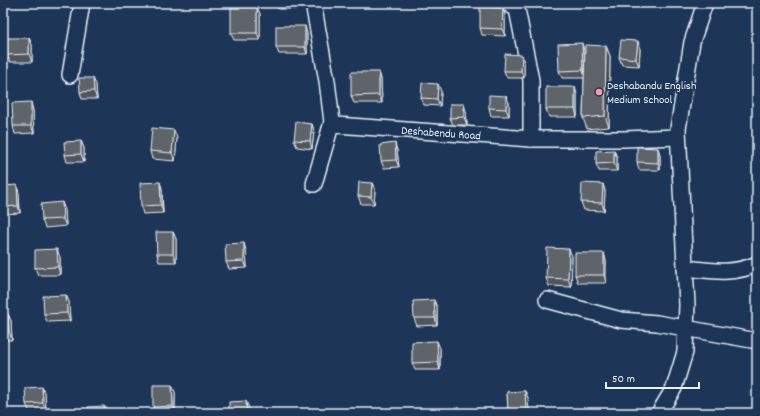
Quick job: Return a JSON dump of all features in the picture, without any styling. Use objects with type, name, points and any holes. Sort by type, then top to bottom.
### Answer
[{"type":"street","points":[[70,76],[82,3]]},
{"type":"street","points":[[313,3],[328,81],[332,122],[314,184]]},
{"type":"street","points":[[507,3],[517,9],[531,80],[531,139]]},
{"type":"street","points":[[659,413],[674,388],[685,352],[687,305],[678,129],[692,42],[705,3]]},
{"type":"street","name":"Deshabendu Road","points":[[332,122],[336,125],[343,126],[531,139],[624,140],[678,137]]},
{"type":"street","points":[[685,268],[720,272],[746,269],[757,264]]},
{"type":"street","points":[[548,300],[621,320],[657,323],[757,342]]},
{"type":"building","points":[[231,7],[257,7],[257,33],[231,33]]},
{"type":"building","points":[[480,7],[503,8],[502,29],[480,28]]},
{"type":"building","points":[[276,26],[305,26],[305,47],[276,47]]},
{"type":"building","points":[[7,38],[29,38],[29,54],[7,55]]},
{"type":"building","points":[[621,40],[638,41],[636,59],[619,57]]},
{"type":"building","points":[[582,43],[583,70],[559,71],[558,44]]},
{"type":"building","name":"Deshabandu English Medium School","points":[[585,45],[606,46],[605,116],[583,118]]},
{"type":"building","points":[[505,54],[522,55],[521,71],[504,71]]},
{"type":"building","points":[[351,72],[379,72],[379,95],[351,96]]},
{"type":"building","points":[[79,78],[93,78],[94,91],[80,92]]},
{"type":"building","points":[[422,83],[438,84],[437,99],[421,98]]},
{"type":"building","points":[[546,87],[575,87],[575,109],[546,109]]},
{"type":"building","points":[[489,95],[506,96],[506,109],[489,108]]},
{"type":"building","points":[[31,102],[31,126],[13,126],[12,103]]},
{"type":"building","points":[[450,104],[464,104],[464,117],[450,118]]},
{"type":"building","points":[[296,122],[312,124],[310,141],[294,140]]},
{"type":"building","points":[[152,128],[174,130],[172,153],[150,151]]},
{"type":"building","points":[[81,141],[81,154],[65,155],[64,142]]},
{"type":"building","points":[[395,143],[396,160],[381,161],[380,145]]},
{"type":"building","points":[[637,147],[658,148],[658,163],[637,162]]},
{"type":"building","points":[[614,150],[614,163],[596,164],[596,151]]},
{"type":"building","points":[[160,182],[161,205],[141,206],[140,183]]},
{"type":"building","points":[[359,182],[372,183],[371,197],[358,196]]},
{"type":"building","points":[[582,183],[603,184],[602,203],[581,202]]},
{"type":"building","points":[[17,185],[18,206],[3,207],[3,186]]},
{"type":"building","points":[[62,202],[63,219],[42,220],[41,204]]},
{"type":"building","points":[[156,232],[173,232],[173,254],[157,254]]},
{"type":"building","points":[[244,243],[244,261],[226,262],[225,244]]},
{"type":"building","points":[[547,248],[569,249],[568,279],[546,278]]},
{"type":"building","points":[[57,249],[58,267],[35,268],[35,250]]},
{"type":"building","points":[[575,253],[604,253],[604,275],[575,275]]},
{"type":"building","points":[[66,295],[67,313],[44,314],[43,296]]},
{"type":"building","points":[[434,300],[435,318],[414,318],[413,301]]},
{"type":"building","points":[[3,314],[8,314],[9,332],[3,333]]},
{"type":"building","points":[[437,341],[438,362],[412,363],[412,342]]},
{"type":"building","points":[[153,385],[172,385],[173,406],[153,407]]},
{"type":"building","points":[[42,387],[43,403],[26,404],[25,388]]},
{"type":"building","points":[[525,391],[526,412],[508,413],[507,392]]},
{"type":"building","points":[[246,401],[247,413],[229,413],[229,402]]},
{"type":"building","points":[[104,406],[105,413],[88,413],[88,407]]},
{"type":"place","name":"Deshabandu English Medium School","points":[[599,92]]}]
